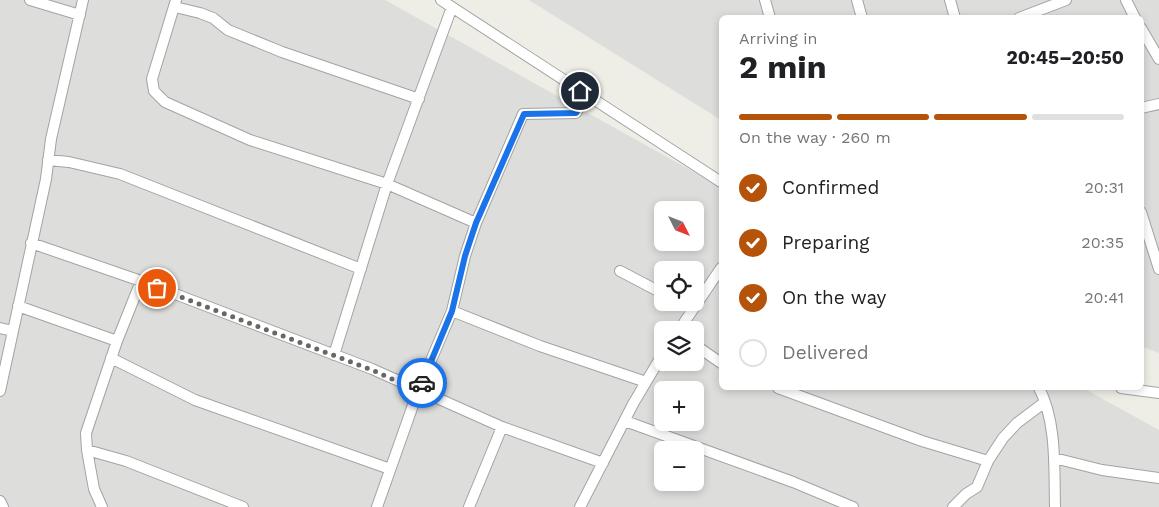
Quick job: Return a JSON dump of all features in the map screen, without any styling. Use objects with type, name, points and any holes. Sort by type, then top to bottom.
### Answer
[{"type":"street","points":[[30,0],[80,15]]},
{"type":"street","points":[[0,391],[83,0]]},
{"type":"street","points":[[441,0],[719,181]]},
{"type":"street","points":[[765,0],[769,15]]},
{"type":"street","points":[[857,0],[861,15]]},
{"type":"street","points":[[950,0],[954,15]]},
{"type":"street","points":[[1027,15],[1066,0]]},
{"type":"street","points":[[1126,0],[1134,15]]},
{"type":"street","points":[[419,99],[282,52],[228,30],[213,18],[175,4],[152,79],[154,91],[165,102],[250,140],[387,184],[476,223]]},
{"type":"street","points":[[334,355],[387,184],[452,7]]},
{"type":"street","points":[[1144,33],[1159,59]]},
{"type":"street","points":[[377,507],[418,391],[452,311],[465,256],[476,223],[524,114],[576,113],[587,94]]},
{"type":"street","points":[[1144,107],[1159,104]]},
{"type":"street","points":[[48,160],[69,162],[120,174],[361,269]]},
{"type":"street","points":[[1144,222],[1159,269]]},
{"type":"street","points":[[31,243],[141,281],[334,355],[502,427],[603,463]]},
{"type":"street","points":[[620,271],[654,289]]},
{"type":"street","points":[[704,294],[719,271]]},
{"type":"street","points":[[102,507],[94,489],[86,433],[117,341],[141,281]]},
{"type":"street","points":[[18,306],[117,341]]},
{"type":"street","points":[[452,311],[540,346],[646,382]]},
{"type":"street","points":[[0,328],[13,331]]},
{"type":"street","points":[[704,352],[719,363]]},
{"type":"street","points":[[112,358],[195,400],[390,469]]},
{"type":"street","points":[[580,507],[654,368]]},
{"type":"street","points":[[788,390],[922,441],[988,461]]},
{"type":"street","points":[[1041,390],[1054,443],[1055,507]]},
{"type":"street","points":[[1136,390],[1159,393]]},
{"type":"street","points":[[952,507],[977,487],[988,461],[1003,438],[1016,423],[1045,402]]},
{"type":"street","points":[[625,421],[793,482],[853,507]]},
{"type":"street","points":[[469,507],[502,427]]},
{"type":"street","points":[[87,450],[126,461],[243,507]]},
{"type":"street","points":[[1054,458],[1102,470],[1159,478]]},
{"type":"street","points":[[0,501],[3,507]]},
{"type":"shaded area","points":[[0,0],[385,0],[719,186],[719,390],[1087,390],[1159,430],[1159,507],[0,507]]},
{"type":"shaded area","points":[[529,0],[1159,0],[1159,353],[1144,347],[1144,15],[719,15],[719,119]]},
{"type":"way so far","points":[[157,288],[372,370],[418,391],[422,383]]},
{"type":"route","points":[[422,383],[452,311],[465,256],[476,223],[524,114],[576,113],[587,94],[580,91]]}]
